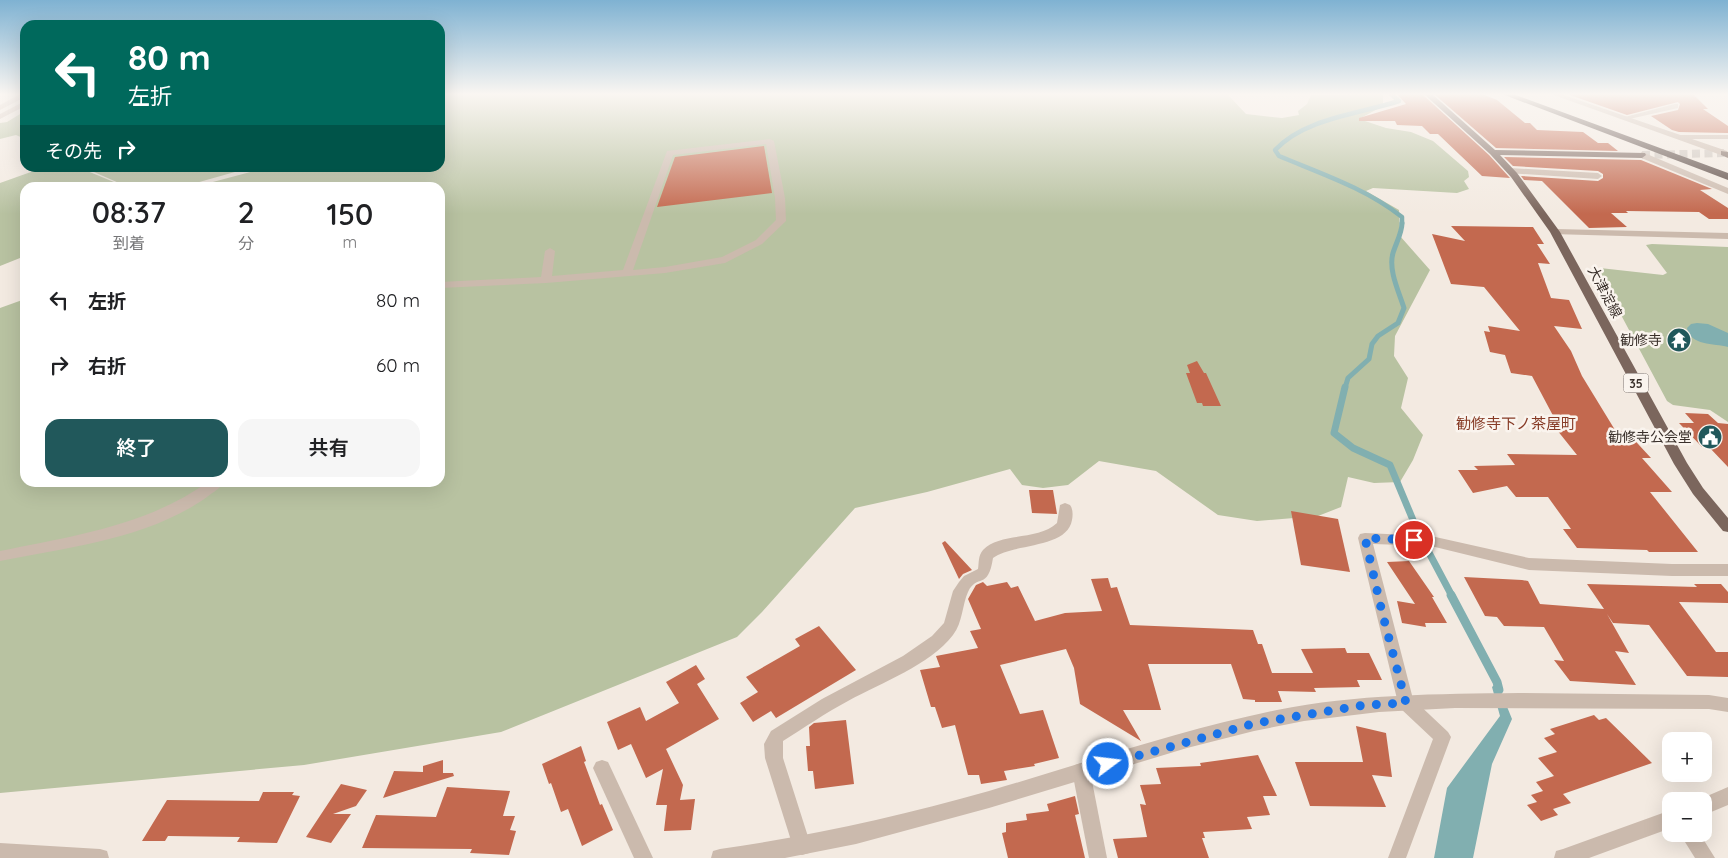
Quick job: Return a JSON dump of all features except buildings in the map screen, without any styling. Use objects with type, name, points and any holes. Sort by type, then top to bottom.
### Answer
[{"type":"highway","points":[[1613,134],[1728,177]]},
{"type":"highway","points":[[1641,134],[1728,166]]},
{"type":"main road","name":"大津淀線","points":[[1473,134],[1510,171],[1555,232],[1681,464],[1698,492],[1728,527]]},
{"type":"main road","points":[[1493,152],[1642,155]]},
{"type":"street","points":[[1670,134],[1726,154]]},
{"type":"street","points":[[1678,137],[1728,137]]},
{"type":"street","points":[[445,285],[546,280],[665,270],[725,260],[759,242],[781,221],[780,198],[770,141],[670,152],[627,273]]},
{"type":"street","points":[[1642,155],[1728,191]]},
{"type":"street","points":[[1510,171],[1598,176]]},
{"type":"street","points":[[1555,232],[1728,236]]},
{"type":"street","points":[[546,280],[550,251]]},
{"type":"street","points":[[0,556],[128,529],[194,499],[211,487]]},
{"type":"street","points":[[802,846],[774,758],[773,744],[777,736],[828,704],[931,647],[949,629],[967,581],[983,574],[985,559],[989,553],[1000,547],[1051,534],[1062,527],[1065,519],[1065,508]]},
{"type":"street","points":[[1396,858],[1442,737],[1406,703],[1365,538],[1431,541],[1529,564],[1672,570],[1728,570]]},
{"type":"street","points":[[720,858],[802,846],[917,819],[1256,723],[1365,705],[1516,699],[1708,702],[1728,705]]},
{"type":"street","points":[[602,768],[644,858]]},
{"type":"street","points":[[1081,771],[1098,858]]},
{"type":"street","points":[[1712,803],[1728,796]]},
{"type":"street","points":[[1563,858],[1662,822]]},
{"type":"street","points":[[1695,842],[1706,858]]},
{"type":"street","points":[[0,852],[100,858]]},
{"type":"green space","points":[[0,134],[20,134],[20,137],[16,135],[0,139]]},
{"type":"green space","points":[[445,134],[1416,134],[1433,141],[1468,171],[1469,177],[1464,181],[1469,189],[1457,193],[1373,188],[1366,191],[1399,210],[1400,236],[1430,270],[1395,336],[1394,356],[1408,378],[1401,408],[1423,435],[1413,460],[1400,482],[1374,483],[1348,477],[1341,507],[1318,516],[1257,521],[1218,515],[1156,471],[1099,461],[1068,485],[1043,488],[1022,485],[1010,469],[927,492],[855,508],[762,612],[737,637],[501,732],[304,765],[0,793],[0,308],[20,301],[20,487],[445,487],[445,182],[213,182],[250,172],[445,172]]},
{"type":"green space","points":[[31,172],[90,172],[114,182],[20,182],[20,258],[0,266],[0,183]]},
{"type":"green space","points":[[94,172],[235,172],[199,182],[117,182]]},
{"type":"green space","name":"勧修寺","points":[[1646,245],[1728,247],[1728,422],[1710,410],[1673,405],[1667,401],[1597,270],[1600,268],[1663,275],[1667,273]]},
{"type":"water","points":[[1691,324],[1708,324],[1728,333],[1728,347],[1703,343],[1693,338],[1687,328]]},
{"type":"water","points":[[1497,682],[1512,719],[1492,764],[1473,858],[1434,858],[1447,788],[1500,716],[1492,687]]},
{"type":"waterway","points":[[1296,134],[1275,150],[1279,156],[1343,182],[1373,198],[1402,217],[1402,227],[1393,253],[1392,267],[1404,308],[1398,323],[1378,336],[1372,344],[1369,359],[1348,378],[1345,388]]},
{"type":"waterway","points":[[1345,387],[1334,433],[1353,448],[1390,465],[1418,532],[1452,596]]},
{"type":"waterway","points":[[1451,595],[1497,682],[1499,690]]},
{"type":"tunnel","points":[[1642,155],[1724,153]]},
{"type":"place","name":"勧修寺","points":[[1679,340]]},
{"type":"place","name":"勧修寺公会堂","points":[[1710,437]]},
{"type":"district","name":"勧修寺下ノ茶屋町","points":[[1516,423]]},
{"type":"route","points":[[1108,764],[1256,723],[1365,705],[1406,703],[1365,538],[1414,540]]}]
